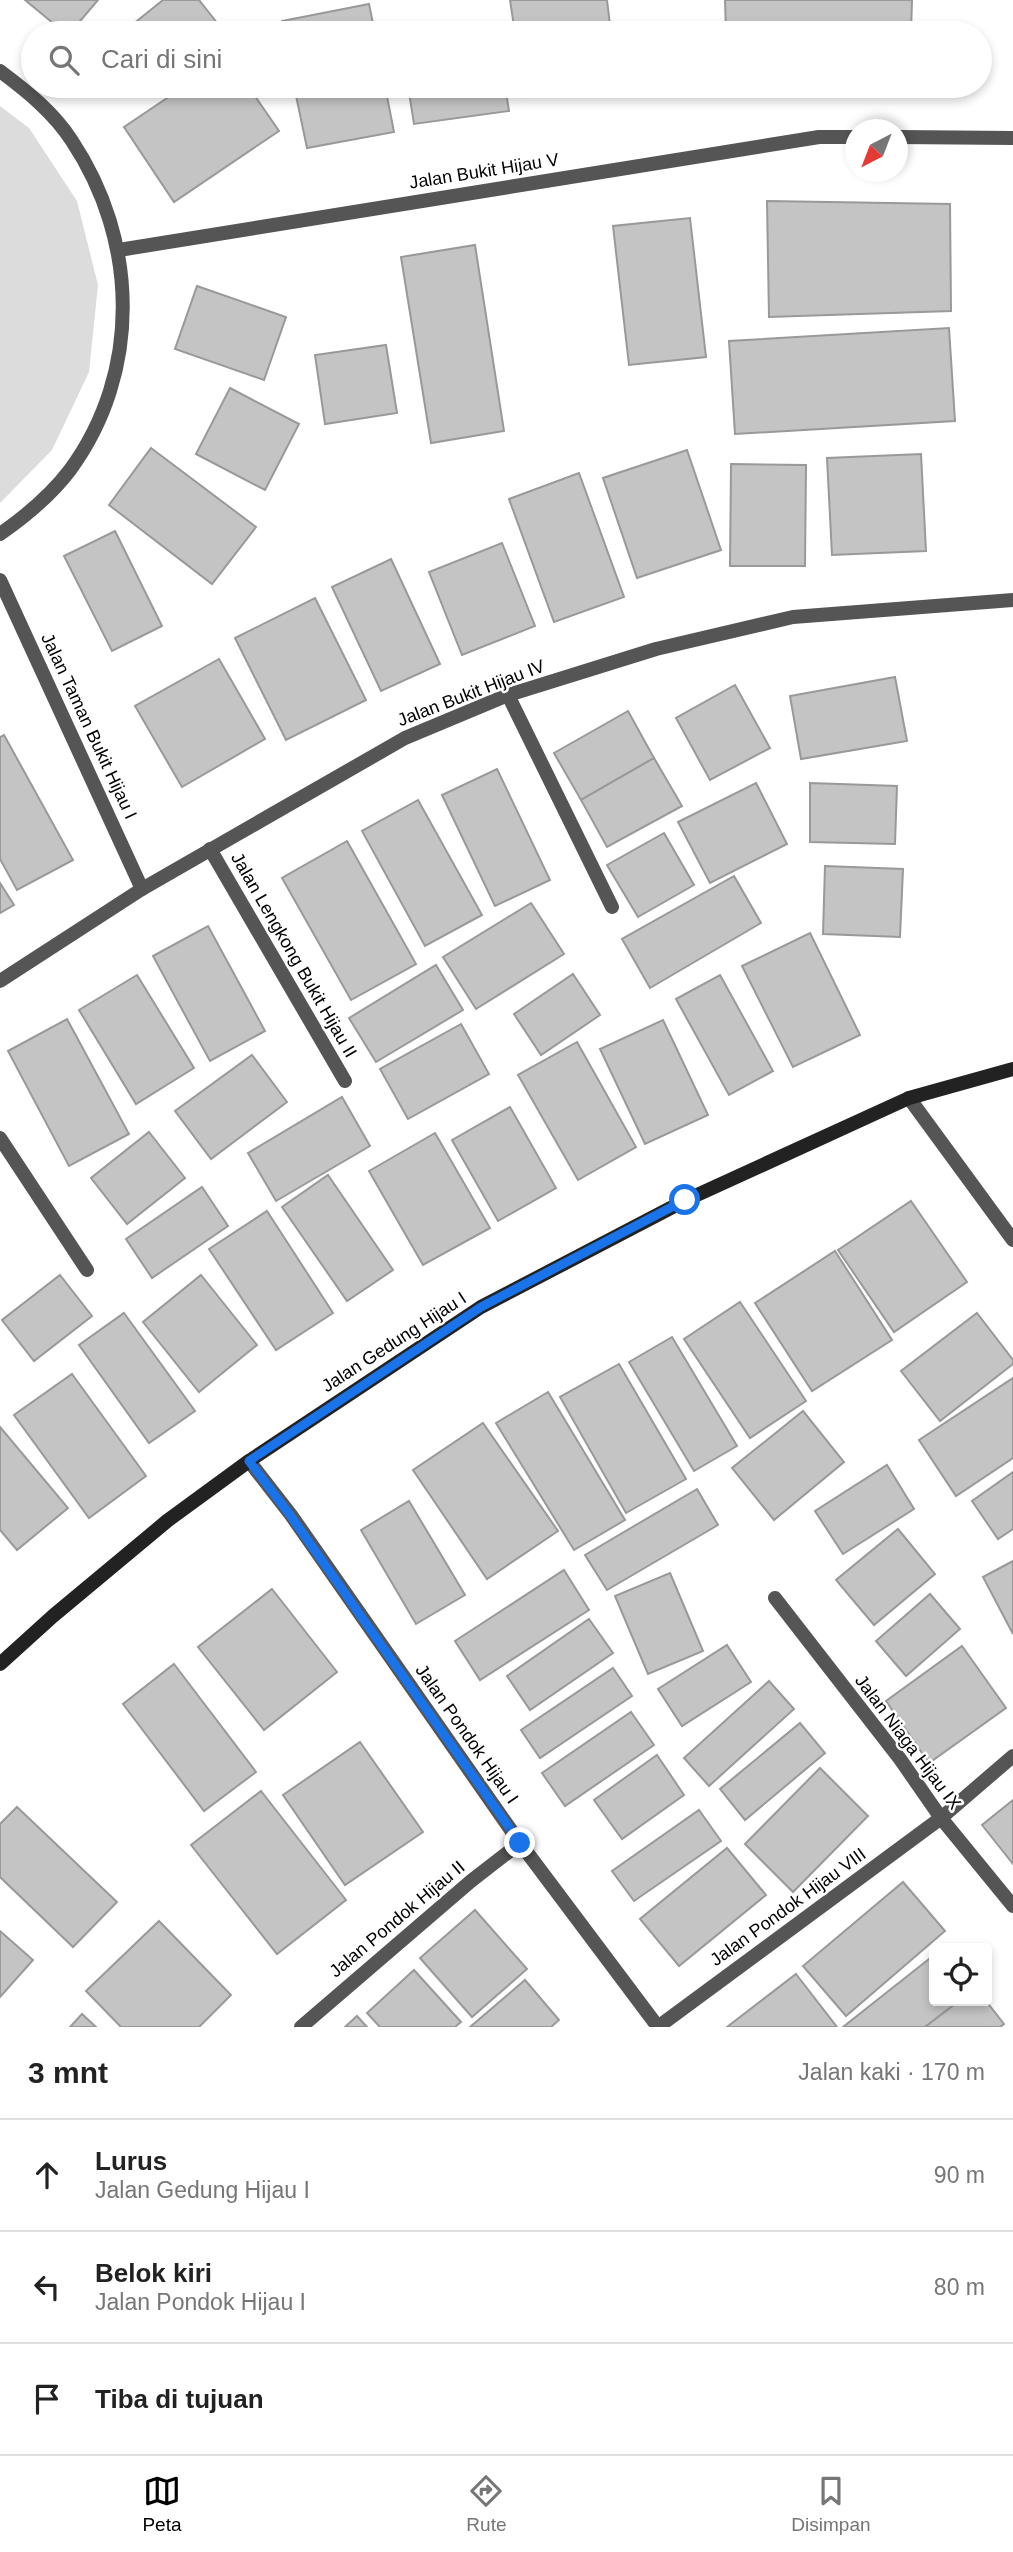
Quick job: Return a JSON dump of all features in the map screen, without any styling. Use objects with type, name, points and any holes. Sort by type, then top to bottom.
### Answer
[{"type":"street","points":[[0,71],[21,87]]},
{"type":"street","points":[[0,534],[31,512],[70,469],[99,419],[117,365],[124,307],[119,250],[101,192],[72,139],[35,98]]},
{"type":"street","name":"Jalan Bukit Hijau V","points":[[119,250],[819,137],[845,137]]},
{"type":"street","points":[[908,137],[1013,138]]},
{"type":"street","name":"Jalan Taman Bukit Hijau I","points":[[0,580],[142,889]]},
{"type":"street","name":"Jalan Bukit Hijau IV","points":[[0,981],[142,889],[405,738],[508,695],[656,649],[793,617],[1013,600]]},
{"type":"street","points":[[508,695],[612,907]]},
{"type":"street","name":"Jalan Lengkong Bukit Hijau II","points":[[210,849],[345,1081]]},
{"type":"street","name":"Jalan Gedung Hijau I","points":[[0,1664],[167,1521],[249,1461],[481,1307],[685,1200],[909,1098],[1013,1069]]},
{"type":"street","points":[[909,1098],[1013,1240]]},
{"type":"street","points":[[0,1138],[87,1270]]},
{"type":"street","name":"Jalan Pondok Hijau I","points":[[249,1461],[290,1515],[520,1843],[658,2027]]},
{"type":"street","name":"Jalan Niaga Hijau IX","points":[[775,1598],[900,1759],[940,1818],[1013,1906]]},
{"type":"street","name":"Jalan Pondok Hijau VIII","points":[[658,2027],[940,1818],[1013,1756]]},
{"type":"street","name":"Jalan Pondok Hijau II","points":[[301,2027],[471,1881],[520,1843]]},
{"type":"shaded area","points":[[0,106],[29,128],[77,201],[98,285],[89,372],[52,450],[0,503]]},
{"type":"building","points":[[25,0],[98,0],[80,21],[50,21]]},
{"type":"building","points":[[163,0],[199,0],[216,21],[137,21]]},
{"type":"building","points":[[510,0],[607,0],[610,21],[513,21]]},
{"type":"building","points":[[725,0],[912,0],[911,21],[726,21]]},
{"type":"building","points":[[369,4],[373,21],[282,21]]},
{"type":"building","points":[[167,98],[256,98],[279,131],[174,202],[124,127]]},
{"type":"building","points":[[297,98],[387,98],[394,132],[307,148]]},
{"type":"building","points":[[410,98],[507,98],[509,111],[414,124]]},
{"type":"building","points":[[767,201],[950,204],[951,311],[769,317]]},
{"type":"building","points":[[690,218],[706,357],[629,365],[613,226]]},
{"type":"building","points":[[475,245],[504,431],[431,443],[401,257]]},
{"type":"building","points":[[197,286],[286,317],[264,380],[175,349]]},
{"type":"building","points":[[949,328],[955,421],[735,434],[729,341]]},
{"type":"building","points":[[386,345],[397,413],[325,424],[315,355]]},
{"type":"building","points":[[230,388],[299,424],[265,490],[196,454]]},
{"type":"building","points":[[151,448],[256,527],[212,584],[109,505]]},
{"type":"building","points":[[687,450],[721,550],[637,578],[603,478]]},
{"type":"building","points":[[921,454],[926,551],[832,555],[827,458]]},
{"type":"building","points":[[731,464],[806,465],[805,566],[730,566]]},
{"type":"building","points":[[579,473],[624,597],[554,622],[509,499]]},
{"type":"building","points":[[115,531],[162,626],[112,651],[64,556]]},
{"type":"building","points":[[502,543],[535,626],[462,655],[429,572]]},
{"type":"building","points":[[391,559],[440,664],[381,691],[332,587]]},
{"type":"building","points":[[315,598],[366,700],[286,740],[235,638]]},
{"type":"building","points":[[219,659],[265,739],[182,787],[135,706]]},
{"type":"building","points":[[895,677],[907,741],[801,759],[790,696]]},
{"type":"building","points":[[735,685],[770,748],[710,780],[676,718]]},
{"type":"building","points":[[628,711],[654,758],[581,800],[554,753]]},
{"type":"building","points":[[4,735],[73,860],[17,890],[0,859],[0,737]]},
{"type":"building","points":[[654,758],[682,806],[607,847],[581,800]]},
{"type":"building","points":[[497,769],[550,880],[495,906],[442,795]]},
{"type":"building","points":[[756,783],[787,844],[710,883],[678,822]]},
{"type":"building","points":[[810,783],[897,786],[895,844],[810,842]]},
{"type":"building","points":[[418,800],[482,915],[425,946],[362,831]]},
{"type":"building","points":[[664,833],[694,885],[638,917],[607,865]]},
{"type":"building","points":[[347,841],[416,964],[351,1000],[282,878]]},
{"type":"building","points":[[825,866],[903,869],[900,937],[823,934]]},
{"type":"building","points":[[734,876],[761,923],[650,988],[622,939]]},
{"type":"building","points":[[0,883],[14,905],[0,913]]},
{"type":"building","points":[[531,903],[564,954],[476,1009],[443,957]]},
{"type":"building","points":[[208,926],[265,1031],[210,1061],[153,956]]},
{"type":"building","points":[[810,933],[860,1035],[793,1067],[742,966]]},
{"type":"building","points":[[436,965],[463,1010],[376,1062],[349,1018]]},
{"type":"building","points":[[573,974],[600,1015],[541,1055],[514,1014]]},
{"type":"building","points":[[137,975],[194,1068],[136,1104],[79,1010]]},
{"type":"building","points":[[720,975],[773,1071],[729,1095],[676,999]]},
{"type":"building","points":[[67,1019],[129,1134],[69,1166],[8,1051]]},
{"type":"building","points":[[663,1020],[708,1115],[645,1144],[600,1049]]},
{"type":"building","points":[[461,1024],[489,1074],[408,1119],[380,1069]]},
{"type":"building","points":[[577,1042],[636,1147],[578,1180],[518,1075]]},
{"type":"building","points":[[252,1055],[287,1102],[211,1159],[175,1111]]},
{"type":"building","points":[[342,1097],[370,1146],[276,1201],[248,1153]]},
{"type":"building","points":[[510,1107],[556,1188],[498,1221],[452,1140]]},
{"type":"building","points":[[149,1132],[185,1178],[127,1224],[91,1178]]},
{"type":"building","points":[[435,1133],[490,1228],[423,1265],[369,1171]]},
{"type":"building","points":[[328,1175],[393,1270],[347,1301],[282,1207]]},
{"type":"building","points":[[202,1187],[228,1226],[152,1278],[126,1239]]},
{"type":"building","points":[[911,1201],[967,1282],[894,1332],[838,1250]]},
{"type":"building","points":[[267,1211],[333,1313],[276,1350],[209,1249]]},
{"type":"building","points":[[835,1251],[892,1340],[812,1391],[755,1303]]},
{"type":"building","points":[[60,1275],[92,1316],[34,1361],[2,1320]]},
{"type":"building","points":[[201,1275],[257,1345],[199,1392],[143,1322]]},
{"type":"building","points":[[740,1302],[806,1401],[750,1438],[684,1339]]},
{"type":"building","points":[[124,1313],[195,1411],[149,1443],[79,1345]]},
{"type":"building","points":[[977,1313],[1013,1360],[1013,1364],[940,1421],[901,1371]]},
{"type":"building","points":[[672,1337],[737,1446],[694,1471],[629,1362]]},
{"type":"building","points":[[619,1364],[686,1479],[626,1513],[560,1397]]},
{"type":"building","points":[[72,1374],[146,1476],[89,1518],[14,1415]]},
{"type":"building","points":[[1013,1378],[1013,1458],[956,1496],[919,1440]]},
{"type":"building","points":[[548,1392],[625,1520],[574,1550],[496,1423]]},
{"type":"building","points":[[803,1411],[844,1462],[774,1520],[732,1468]]},
{"type":"building","points":[[483,1423],[558,1531],[487,1579],[413,1470]]},
{"type":"building","points":[[0,1427],[68,1508],[17,1550],[0,1530]]},
{"type":"building","points":[[887,1465],[914,1509],[843,1554],[815,1511]]},
{"type":"building","points":[[1013,1472],[1013,1529],[998,1539],[972,1501]]},
{"type":"building","points":[[697,1489],[718,1525],[607,1590],[585,1555]]},
{"type":"building","points":[[409,1501],[465,1595],[416,1624],[361,1530]]},
{"type":"building","points":[[898,1529],[935,1574],[874,1625],[836,1580]]},
{"type":"building","points":[[1013,1561],[1013,1634],[983,1577]]},
{"type":"building","points":[[564,1570],[589,1610],[480,1680],[455,1641]]},
{"type":"building","points":[[670,1573],[703,1651],[648,1674],[615,1596]]},
{"type":"building","points":[[272,1589],[337,1672],[264,1730],[198,1647]]},
{"type":"building","points":[[930,1594],[960,1629],[906,1676],[876,1641]]},
{"type":"building","points":[[589,1619],[613,1653],[530,1710],[507,1676]]},
{"type":"building","points":[[727,1645],[751,1682],[682,1726],[658,1689]]},
{"type":"building","points":[[962,1646],[1006,1708],[929,1763],[886,1701]]},
{"type":"building","points":[[174,1664],[256,1772],[204,1811],[123,1704]]},
{"type":"building","points":[[613,1668],[632,1696],[540,1758],[521,1730]]},
{"type":"building","points":[[769,1681],[794,1709],[709,1786],[684,1758]]},
{"type":"building","points":[[631,1712],[654,1745],[565,1806],[542,1773]]},
{"type":"building","points":[[800,1723],[825,1753],[745,1820],[720,1789]]},
{"type":"building","points":[[360,1742],[423,1832],[345,1885],[283,1795]]},
{"type":"building","points":[[657,1755],[684,1795],[622,1839],[594,1800]]},
{"type":"building","points":[[820,1768],[868,1816],[793,1892],[745,1844]]},
{"type":"building","points":[[261,1791],[346,1900],[277,1954],[191,1845]]},
{"type":"building","points":[[1013,1800],[1013,1864],[982,1825]]},
{"type":"building","points":[[17,1807],[117,1902],[73,1947],[0,1877],[0,1824]]},
{"type":"building","points":[[699,1810],[721,1841],[634,1901],[612,1871]]},
{"type":"building","points":[[727,1848],[766,1895],[679,1966],[640,1919]]},
{"type":"building","points":[[903,1882],[945,1931],[846,2016],[803,1966]]},
{"type":"building","points":[[475,1910],[527,1969],[472,2017],[420,1958]]},
{"type":"building","points":[[159,1921],[231,1995],[199,2027],[121,2027],[86,1991]]},
{"type":"building","points":[[0,1931],[33,1960],[0,1997]]},
{"type":"building","points":[[929,1959],[929,2006],[952,2006],[925,2027],[843,2027]]},
{"type":"building","points":[[414,1970],[461,2022],[455,2027],[380,2027],[367,2013]]},
{"type":"building","points":[[796,1974],[837,2027],[727,2027]]},
{"type":"building","points":[[525,1980],[559,2020],[551,2027],[470,2027]]},
{"type":"building","points":[[952,2006],[990,2006],[1004,2024],[1000,2027],[925,2027]]},
{"type":"building","points":[[82,2014],[96,2027],[70,2027]]},
{"type":"building","points":[[357,2016],[367,2027],[345,2027]]},
{"type":"route","points":[[520,1843],[290,1515],[249,1461],[481,1307],[685,1200]]}]
